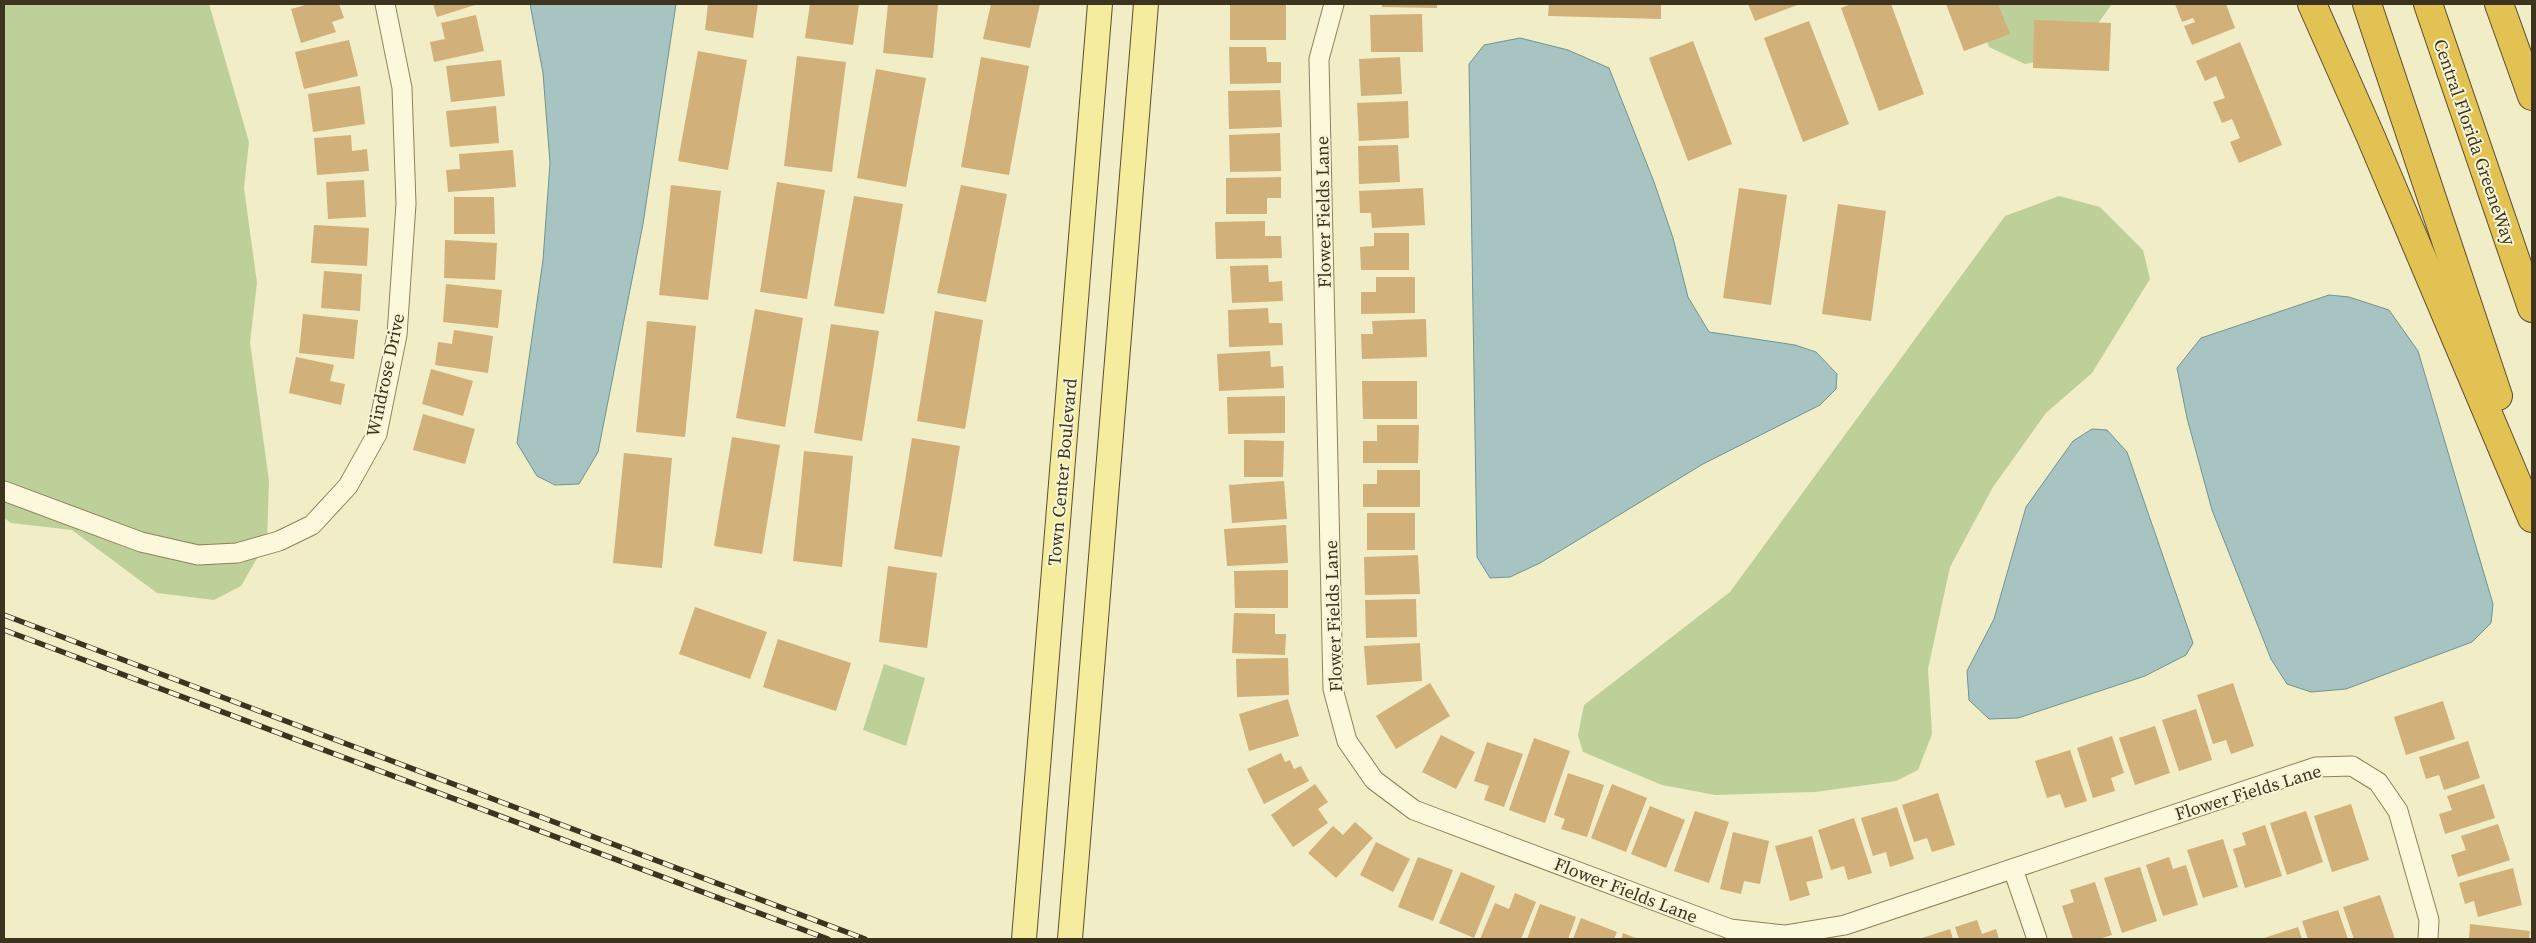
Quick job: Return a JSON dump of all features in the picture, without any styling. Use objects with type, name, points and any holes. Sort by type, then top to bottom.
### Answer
[{"type":"highway","points":[[2312,4],[2370,135],[2532,518]]},
{"type":"highway","points":[[2367,4],[2532,498]]},
{"type":"highway","name":"Central Florida GreeneWay","points":[[2428,4],[2532,308]]},
{"type":"highway","points":[[2499,4],[2532,96]]},
{"type":"highway","points":[[2510,4],[2532,78]]},
{"type":"main road","name":"Town Center Boulevard","points":[[1024,939],[1100,4]]},
{"type":"main road","points":[[1070,939],[1146,4]]},
{"type":"street","name":"Windrose Drive","points":[[4,491],[140,542],[198,555],[238,554],[279,541],[312,525],[348,486],[377,434],[398,326],[406,204],[402,88],[386,4]]},
{"type":"street","name":"Flower Fields Lane","points":[[1334,4],[1319,59],[1333,689],[1347,741],[1374,780],[1414,810],[1730,929],[1785,935],[1845,925],[2316,767],[2352,766],[2378,782],[2398,810],[2429,920],[2428,939]]},
{"type":"street","points":[[2013,869],[2037,939]]},
{"type":"green space","points":[[4,4],[209,4],[249,142],[244,188],[257,283],[250,342],[269,481],[267,541],[241,586],[214,600],[157,593],[72,530],[11,523],[4,518]]},
{"type":"green space","points":[[1973,4],[2112,4],[2096,26],[2062,58],[2025,64],[1989,47]]},
{"type":"green space","points":[[2059,196],[2100,207],[2143,250],[2150,279],[2092,373],[2046,413],[1993,487],[1950,567],[1928,669],[1932,734],[1918,770],[1896,781],[1815,792],[1715,795],[1662,785],[1583,752],[1578,735],[1584,705],[1730,592],[2005,216]]},
{"type":"green space","points":[[884,664],[925,678],[906,746],[863,730]]},
{"type":"water","points":[[530,4],[676,4],[643,224],[598,452],[579,484],[555,485],[537,476],[517,443],[543,260],[550,163],[543,73]]},
{"type":"water","points":[[1520,38],[1568,50],[1609,68],[1654,182],[1673,238],[1688,297],[1709,332],[1795,345],[1816,352],[1837,374],[1836,389],[1820,405],[1703,464],[1540,563],[1510,577],[1490,578],[1477,557],[1469,64],[1484,45]]},
{"type":"water","points":[[2329,295],[2349,297],[2389,310],[2418,351],[2493,604],[2491,623],[2472,642],[2346,689],[2311,692],[2287,684],[2271,659],[2212,510],[2187,418],[2177,368],[2201,338]]},
{"type":"water","points":[[2092,429],[2107,430],[2127,452],[2193,643],[2186,655],[2145,676],[2018,718],[1989,719],[1969,700],[1967,671],[1994,619],[2026,507],[2073,441]]},
{"type":"building","points":[[309,4],[339,4],[344,18],[332,22],[336,32],[301,43],[291,9]]},
{"type":"building","points":[[433,4],[478,4],[437,17]]},
{"type":"building","points":[[708,4],[758,4],[753,38],[705,30]]},
{"type":"building","points":[[810,4],[859,4],[853,45],[805,38]]},
{"type":"building","points":[[888,4],[938,4],[933,58],[883,53]]},
{"type":"building","points":[[991,4],[1040,4],[1030,48],[983,39]]},
{"type":"building","points":[[1230,4],[1286,4],[1286,40],[1230,40]]},
{"type":"building","points":[[1382,4],[1437,4],[1437,8],[1382,7]]},
{"type":"building","points":[[1549,4],[1661,4],[1661,19],[1548,16]]},
{"type":"building","points":[[1748,4],[1800,4],[1755,21]]},
{"type":"building","points":[[1851,4],[1891,4],[1924,94],[1879,111],[1841,8]]},
{"type":"building","points":[[1946,4],[1998,4],[2010,34],[1964,51]]},
{"type":"building","points":[[2175,4],[2226,4],[2235,28],[2192,45],[2184,26],[2195,22],[2193,18],[2182,22]]},
{"type":"building","points":[[1422,14],[1423,52],[1371,52],[1370,15]]},
{"type":"building","points":[[476,15],[484,51],[434,62],[430,42],[445,39],[441,23]]},
{"type":"building","points":[[2034,20],[2111,23],[2109,71],[2033,68]]},
{"type":"building","points":[[1809,21],[1849,124],[1803,142],[1764,38]]},
{"type":"building","points":[[349,40],[358,76],[304,89],[295,52]]},
{"type":"building","points":[[1693,41],[1732,144],[1688,161],[1649,58]]},
{"type":"building","points":[[2240,42],[2282,145],[2239,163],[2230,142],[2240,138],[2232,119],[2222,123],[2213,102],[2225,98],[2216,76],[2205,81],[2196,61]]},
{"type":"building","points":[[1229,47],[1266,47],[1267,62],[1281,62],[1281,83],[1230,84]]},
{"type":"building","points":[[698,51],[747,60],[728,170],[678,161]]},
{"type":"building","points":[[797,56],[846,62],[832,172],[784,166]]},
{"type":"building","points":[[981,57],[1029,66],[1009,175],[961,167]]},
{"type":"building","points":[[1400,57],[1402,94],[1361,96],[1359,59]]},
{"type":"building","points":[[501,60],[505,96],[451,102],[446,66]]},
{"type":"building","points":[[876,69],[926,78],[906,187],[857,178]]},
{"type":"building","points":[[360,86],[365,124],[313,132],[308,94]]},
{"type":"building","points":[[1280,90],[1282,127],[1229,129],[1228,91]]},
{"type":"building","points":[[1408,101],[1409,138],[1359,141],[1357,103]]},
{"type":"building","points":[[496,106],[499,143],[450,147],[446,111]]},
{"type":"building","points":[[1280,133],[1281,171],[1230,172],[1229,135]]},
{"type":"building","points":[[351,135],[352,151],[367,149],[369,171],[317,175],[314,138]]},
{"type":"building","points":[[1398,145],[1400,182],[1359,184],[1358,146]]},
{"type":"building","points":[[513,150],[516,187],[448,192],[446,170],[460,169],[459,154]]},
{"type":"building","points":[[1281,177],[1281,198],[1267,198],[1267,214],[1226,214],[1226,178]]},
{"type":"building","points":[[364,180],[366,217],[328,219],[326,182]]},
{"type":"building","points":[[777,182],[825,190],[807,299],[760,292]]},
{"type":"building","points":[[671,185],[721,191],[708,300],[659,295]]},
{"type":"building","points":[[961,185],[1007,194],[986,302],[937,293]]},
{"type":"building","points":[[1423,188],[1425,225],[1372,228],[1371,213],[1360,213],[1359,191]]},
{"type":"building","points":[[1739,188],[1787,195],[1771,305],[1723,298]]},
{"type":"building","points":[[854,196],[903,204],[884,314],[834,306]]},
{"type":"building","points":[[454,197],[494,197],[495,234],[454,234]]},
{"type":"building","points":[[1838,204],[1886,211],[1871,321],[1822,314]]},
{"type":"building","points":[[1265,221],[1265,236],[1281,236],[1282,258],[1216,259],[1215,222]]},
{"type":"building","points":[[314,225],[369,228],[367,266],[311,263]]},
{"type":"building","points":[[1374,233],[1409,233],[1409,270],[1361,270],[1360,247],[1374,246]]},
{"type":"building","points":[[445,240],[497,243],[495,280],[444,278]]},
{"type":"building","points":[[1268,265],[1269,282],[1282,281],[1283,301],[1232,303],[1230,266]]},
{"type":"building","points":[[324,271],[362,274],[360,311],[321,308]]},
{"type":"building","points":[[1376,277],[1415,277],[1415,313],[1361,314],[1361,292],[1376,292]]},
{"type":"building","points":[[446,284],[502,290],[498,328],[443,322]]},
{"type":"building","points":[[1268,308],[1269,323],[1282,323],[1283,345],[1229,347],[1228,310]]},
{"type":"building","points":[[755,309],[803,318],[785,427],[736,418]]},
{"type":"building","points":[[935,311],[983,320],[965,429],[917,421]]},
{"type":"building","points":[[303,314],[358,320],[354,359],[299,353]]},
{"type":"building","points":[[1426,319],[1427,357],[1362,359],[1361,334],[1373,334],[1372,321]]},
{"type":"building","points":[[647,321],[696,326],[685,437],[636,432]]},
{"type":"building","points":[[831,324],[879,331],[862,441],[814,433]]},
{"type":"building","points":[[454,330],[493,336],[488,373],[435,365],[438,342],[452,344]]},
{"type":"building","points":[[1270,351],[1271,367],[1283,366],[1284,388],[1219,391],[1217,354]]},
{"type":"building","points":[[296,357],[334,365],[330,381],[345,384],[341,405],[289,393]]},
{"type":"building","points":[[431,369],[473,381],[463,416],[422,404]]},
{"type":"building","points":[[1362,381],[1417,381],[1417,419],[1363,419]]},
{"type":"building","points":[[1285,396],[1285,433],[1228,434],[1227,397]]},
{"type":"building","points":[[423,414],[475,429],[465,464],[413,450]]},
{"type":"building","points":[[1377,425],[1419,425],[1418,463],[1363,463],[1363,441],[1377,441]]},
{"type":"building","points":[[732,437],[780,445],[762,554],[714,546]]},
{"type":"building","points":[[912,438],[960,446],[942,557],[894,549]]},
{"type":"building","points":[[1244,440],[1284,441],[1283,477],[1244,477]]},
{"type":"building","points":[[804,451],[853,456],[842,567],[793,561]]},
{"type":"building","points":[[624,453],[672,458],[662,568],[613,563]]},
{"type":"building","points":[[1377,470],[1420,470],[1420,507],[1363,507],[1363,484],[1377,484]]},
{"type":"building","points":[[1284,481],[1287,519],[1232,523],[1229,485]]},
{"type":"building","points":[[1367,513],[1415,513],[1415,550],[1367,550]]},
{"type":"building","points":[[1286,525],[1288,563],[1227,566],[1224,529]]},
{"type":"building","points":[[1418,555],[1420,594],[1365,595],[1364,557]]},
{"type":"building","points":[[888,566],[937,573],[927,648],[879,642]]},
{"type":"building","points":[[1288,570],[1288,608],[1235,608],[1234,571]]},
{"type":"building","points":[[1416,599],[1417,637],[1366,638],[1365,600]]},
{"type":"building","points":[[695,607],[767,632],[750,679],[679,654]]},
{"type":"building","points":[[1234,613],[1275,614],[1275,634],[1286,634],[1285,655],[1232,653]]},
{"type":"building","points":[[778,639],[851,663],[836,711],[763,687]]},
{"type":"building","points":[[1420,643],[1422,681],[1367,685],[1364,646]]},
{"type":"building","points":[[1288,658],[1289,695],[1237,697],[1236,659]]},
{"type":"building","points":[[1430,683],[1450,716],[1396,749],[1376,716]]},
{"type":"building","points":[[2233,683],[2254,746],[2231,754],[2226,740],[2213,744],[2197,695]]},
{"type":"building","points":[[1288,699],[1299,736],[1249,751],[1239,714]]},
{"type":"building","points":[[2443,701],[2455,739],[2406,755],[2394,717]]},
{"type":"building","points":[[2196,709],[2212,760],[2179,771],[2162,720]]},
{"type":"building","points":[[2155,726],[2170,773],[2135,785],[2119,738]]},
{"type":"building","points":[[1441,735],[1475,752],[1456,789],[1422,772]]},
{"type":"building","points":[[2112,736],[2124,773],[2111,778],[2115,791],[2093,798],[2077,748]]},
{"type":"building","points":[[1534,738],[1570,751],[1545,823],[1509,810]]},
{"type":"building","points":[[2468,741],[2480,778],[2444,790],[2439,775],[2426,779],[2419,757]]},
{"type":"building","points":[[1487,742],[1523,754],[1504,807],[1484,800],[1489,786],[1474,781]]},
{"type":"building","points":[[2070,750],[2087,801],[2065,808],[2060,794],[2047,798],[2035,761]]},
{"type":"building","points":[[1281,753],[1285,762],[1290,760],[1294,769],[1301,766],[1309,781],[1264,804],[1247,769]]},
{"type":"building","points":[[1568,773],[1604,785],[1587,837],[1561,829],[1565,819],[1554,815]]},
{"type":"building","points":[[1315,784],[1328,802],[1318,809],[1328,823],[1293,847],[1271,815]]},
{"type":"building","points":[[1612,784],[1647,798],[1626,852],[1591,838]]},
{"type":"building","points":[[2484,784],[2495,818],[2445,834],[2439,814],[2452,810],[2447,796]]},
{"type":"building","points":[[1938,793],[1955,845],[1932,852],[1927,838],[1914,842],[1902,805]]},
{"type":"building","points":[[2351,804],[2369,860],[2332,872],[2314,816]]},
{"type":"building","points":[[1650,806],[1685,820],[1666,868],[1631,854]]},
{"type":"building","points":[[1897,807],[1914,859],[1890,867],[1886,852],[1873,856],[1861,818]]},
{"type":"building","points":[[1695,811],[1729,822],[1709,883],[1674,871]]},
{"type":"building","points":[[2306,811],[2323,862],[2287,875],[2270,823]]},
{"type":"building","points":[[1854,818],[1872,873],[1848,880],[1844,866],[1831,870],[1818,830]]},
{"type":"building","points":[[1355,822],[1373,838],[1336,878],[1308,853],[1333,826],[1343,835]]},
{"type":"building","points":[[2498,824],[2510,860],[2458,877],[2451,855],[2466,850],[2461,836]]},
{"type":"building","points":[[2265,825],[2282,876],[2245,888],[2233,849],[2246,845],[2242,833]]},
{"type":"building","points":[[1733,832],[1769,841],[1760,884],[1744,881],[1741,894],[1720,889]]},
{"type":"building","points":[[1812,836],[1823,878],[1806,882],[1810,895],[1790,901],[1775,846]]},
{"type":"building","points":[[2223,839],[2238,887],[2203,898],[2187,850]]},
{"type":"building","points":[[1376,842],[1410,859],[1393,892],[1360,875]]},
{"type":"building","points":[[1418,857],[1453,870],[1433,921],[1398,907]]},
{"type":"building","points":[[2169,857],[2173,869],[2186,865],[2198,905],[2163,916],[2146,865]]},
{"type":"building","points":[[2140,867],[2157,921],[2122,933],[2104,878]]},
{"type":"building","points":[[2513,868],[2522,905],[2478,917],[2474,901],[2465,904],[2459,883]]},
{"type":"building","points":[[1461,872],[1495,886],[1474,938],[1439,923]]},
{"type":"building","points":[[2095,882],[2112,935],[2099,939],[2073,939],[2062,906],[2074,902],[2070,890]]},
{"type":"building","points":[[1515,893],[1536,902],[1521,939],[1480,939],[1495,903],[1509,909]]},
{"type":"building","points":[[2380,895],[2395,939],[2354,939],[2343,907]]},
{"type":"building","points":[[1540,904],[1576,917],[1568,939],[1527,939]]},
{"type":"building","points":[[2338,910],[2348,939],[2308,939],[2302,921]]},
{"type":"building","points":[[1581,918],[1617,932],[1614,939],[1573,939]]},
{"type":"building","points":[[1977,920],[1982,934],[1996,929],[1999,939],[1959,939],[1955,927]]},
{"type":"building","points":[[2470,924],[2530,931],[2529,939],[2469,939]]},
{"type":"building","points":[[2298,927],[2302,939],[2261,939]]},
{"type":"building","points":[[1950,929],[1953,939],[1919,939]]},
{"type":"building","points":[[1623,933],[1638,939],[1621,939]]},
{"type":"railway","points":[[4,615],[865,939]]},
{"type":"railway","points":[[4,630],[828,939]]}]
